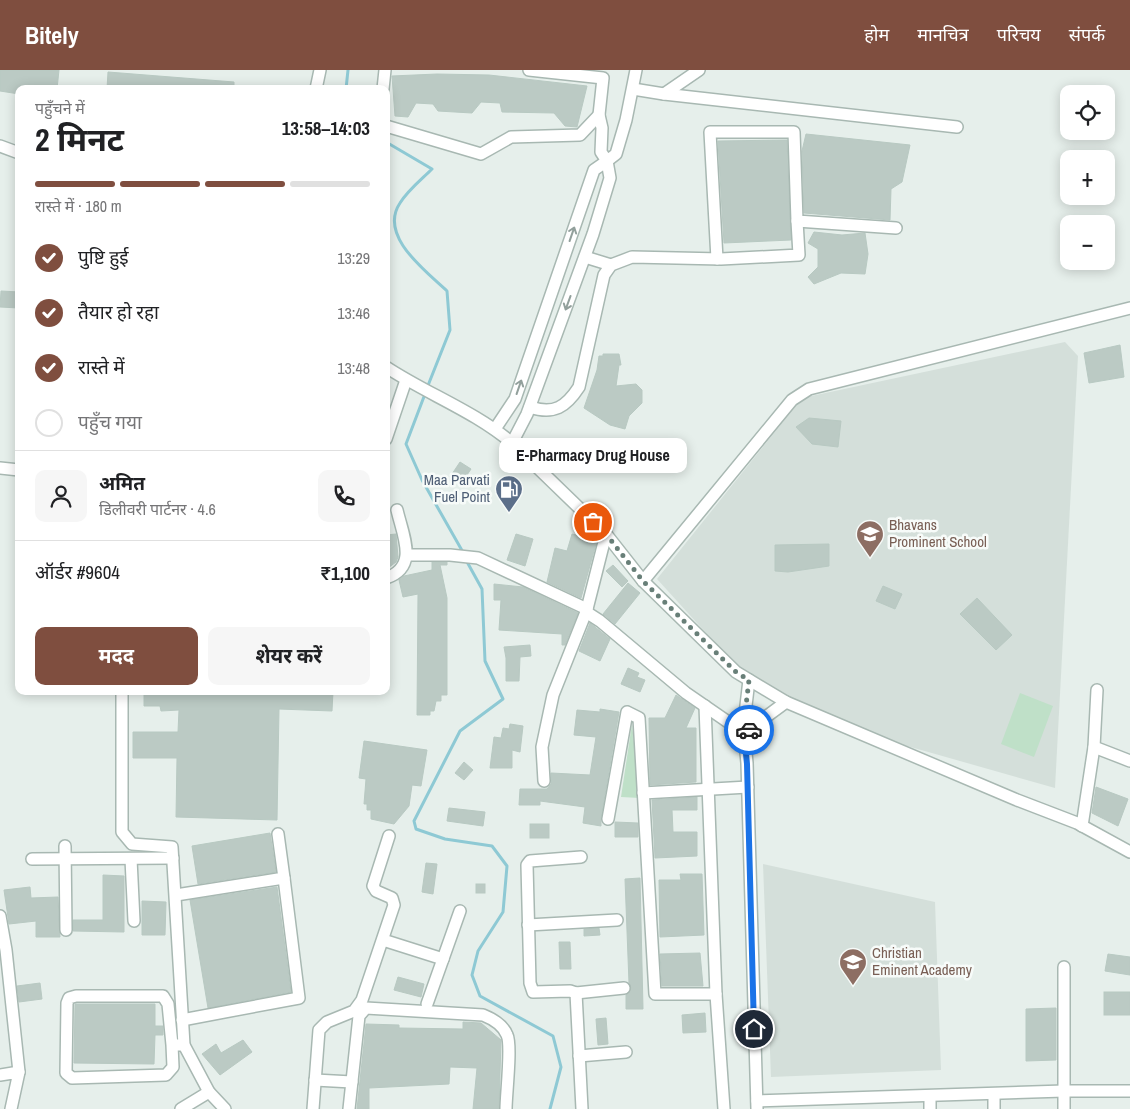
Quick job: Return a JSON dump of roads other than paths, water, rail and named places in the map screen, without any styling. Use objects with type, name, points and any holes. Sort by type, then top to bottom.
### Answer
[{"type":"street","points":[[317,85],[320,70]]},
{"type":"street","points":[[383,85],[385,70]]},
{"type":"street","points":[[512,443],[530,407],[585,257],[610,178],[607,161],[601,152],[602,128],[598,115],[602,78],[529,70]]},
{"type":"street","points":[[495,429],[515,399],[594,170],[616,154],[636,70]]},
{"type":"street","points":[[664,94],[699,70]]},
{"type":"street","points":[[633,89],[957,127]]},
{"type":"street","points":[[390,127],[481,154],[511,137],[580,135],[598,115]]},
{"type":"street","points":[[530,407],[540,410],[562,407],[570,402],[579,387],[604,275],[611,266],[632,258],[717,259],[798,255],[794,132],[710,132],[717,259]]},
{"type":"street","points":[[0,155],[0,146],[15,152]]},
{"type":"street","points":[[797,221],[896,228]]},
{"type":"street","points":[[585,257],[611,266]]},
{"type":"street","points":[[643,581],[792,400],[809,389],[1130,308]]},
{"type":"street","points":[[390,370],[408,381],[452,403],[495,429],[512,443],[606,534],[643,581],[736,672],[786,702],[1082,826],[1130,852]]},
{"type":"street","points":[[390,428],[408,381]]},
{"type":"street","points":[[0,468],[15,470]]},
{"type":"street","points":[[390,576],[401,570],[406,563],[407,555],[397,510]]},
{"type":"street","points":[[544,781],[542,747],[553,695],[586,611],[606,534]]},
{"type":"street","points":[[407,555],[478,558],[586,611],[659,672],[744,733]]},
{"type":"street","points":[[749,680],[745,714],[754,726]]},
{"type":"street","points":[[1082,826],[1094,746],[1097,690]]},
{"type":"street","points":[[122,695],[122,832],[132,844],[172,847],[182,1020],[178,1045],[173,1067],[166,1075],[72,1078],[66,1073],[67,1003],[70,998],[76,996],[163,996],[168,1004],[178,1045],[209,1092],[225,1109]]},
{"type":"street","points":[[744,733],[786,702]]},
{"type":"street","points":[[705,706],[716,994],[724,1109]]},
{"type":"street","points":[[608,819],[627,712],[639,718],[656,994],[716,994]]},
{"type":"street","points":[[744,733],[748,787],[757,1105],[864,1103],[930,1096],[1064,1091],[1130,1091]]},
{"type":"street","points":[[1094,746],[1130,761]]},
{"type":"street","points":[[643,792],[748,787]]},
{"type":"street","points":[[182,1020],[299,998],[278,834]]},
{"type":"street","points":[[313,1109],[319,1030],[327,1022],[354,1011],[362,1000],[395,901],[376,891],[373,886],[389,836]]},
{"type":"street","points":[[65,846],[66,930]]},
{"type":"street","points":[[581,857],[530,861],[526,865],[530,983],[533,992],[576,993],[624,988]]},
{"type":"street","points":[[32,859],[173,858]]},
{"type":"street","points":[[131,859],[134,921]]},
{"type":"street","points":[[176,895],[284,878]]},
{"type":"street","points":[[427,1004],[460,911]]},
{"type":"street","points":[[0,916],[6,950],[19,1072],[12,1109]]},
{"type":"street","points":[[528,924],[617,920]]},
{"type":"street","points":[[383,940],[443,959]]},
{"type":"street","points":[[1064,967],[1064,1109]]},
{"type":"street","points":[[576,993],[582,1109]]},
{"type":"street","points":[[349,1109],[359,1016],[366,1008],[484,1015],[497,1023],[507,1034],[509,1040],[506,1109]]},
{"type":"street","points":[[579,1056],[626,1052]]},
{"type":"street","points":[[0,1075],[19,1072]]},
{"type":"street","points":[[315,1080],[352,1082]]},
{"type":"street","points":[[181,1109],[209,1092]]},
{"type":"street","points":[[994,1094],[994,1109]]},
{"type":"street","points":[[930,1096],[930,1109]]},
{"type":"waterway","points":[[346,85],[348,70]]},
{"type":"waterway","points":[[390,144],[432,169],[403,198],[395,215],[395,228],[407,252],[447,291],[450,330],[427,388]]},
{"type":"waterway","points":[[425,394],[406,444],[422,480],[464,554]]},
{"type":"waterway","points":[[466,560],[482,589],[485,661],[503,699],[460,731],[414,821],[416,829],[445,839],[492,846],[507,866],[503,912],[478,951],[472,975],[480,996],[553,1036],[561,1067],[550,1109]]},
{"type":"place","name":"Maa Parvati Fuel Point","points":[[509,513]]},
{"type":"place","name":"E-Pharmacy Drug House","points":[[593,522]]},
{"type":"place","name":"Bhavans Prominent School","points":[[870,558]]},
{"type":"place","name":"Christian Eminent Academy","points":[[853,986]]}]
